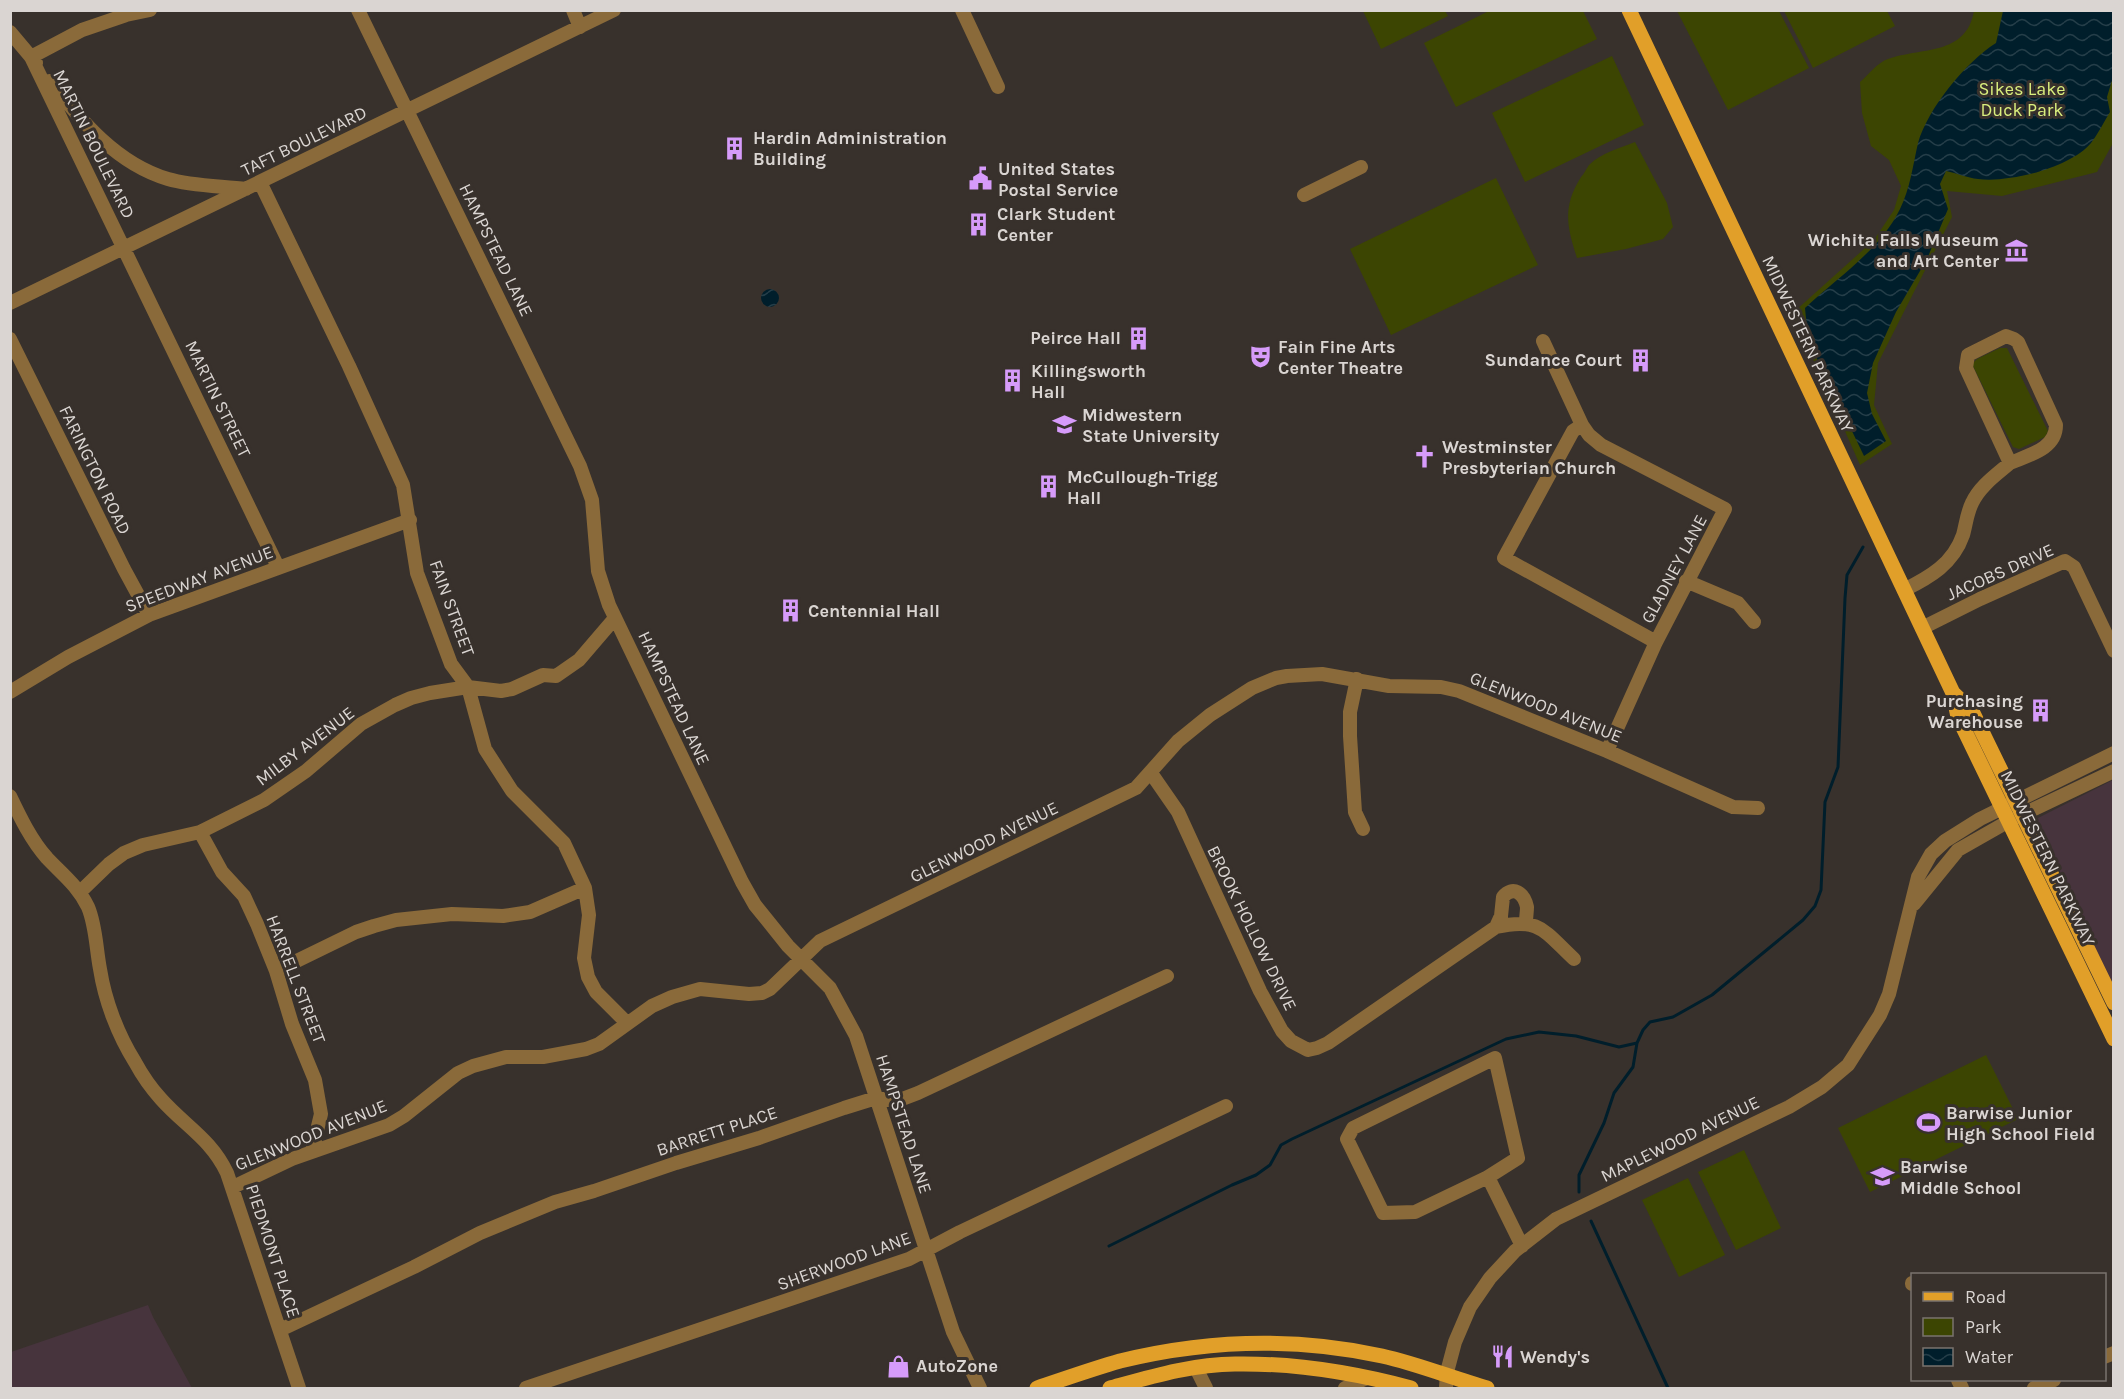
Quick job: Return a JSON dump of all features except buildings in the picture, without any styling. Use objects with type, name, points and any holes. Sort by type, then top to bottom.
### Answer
[{"type":"main road","name":"MIDWESTERN PARKWAY","points":[[1629,10],[1953,693],[1972,711],[2008,803],[2109,1020],[2114,1039]]},
{"type":"main road","name":"MIDWESTERN PARKWAY","points":[[2015,818],[2114,1003]]},
{"type":"main road","points":[[1037,1389],[1120,1361],[1190,1348],[1259,1343],[1315,1346],[1383,1356],[1447,1383],[1487,1389]]},
{"type":"main road","points":[[1190,1348],[1196,1368]]},
{"type":"main road","points":[[1110,1389],[1162,1374],[1234,1364],[1276,1366],[1367,1378],[1411,1389]]},
{"type":"street","points":[[31,57],[82,30],[126,15],[150,10]]},
{"type":"street","name":"HAMPSTEAD LANE","points":[[358,10],[580,466],[592,500],[598,571],[603,588],[615,618],[749,896],[788,946],[830,988],[856,1036],[953,1332],[980,1389]]},
{"type":"street","points":[[573,10],[580,27]]},
{"type":"street","name":"TAFT BOULEVARD","points":[[10,303],[614,10]]},
{"type":"street","points":[[962,10],[998,87]]},
{"type":"street","name":"MARTIN BOULEVARD","points":[[10,32],[76,114],[114,150],[150,172],[170,180],[246,189]]},
{"type":"street","name":"MARTIN BOULEVARD","points":[[31,57],[124,248]]},
{"type":"street","points":[[1304,195],[1362,168]]},
{"type":"street","name":"FAIN STREET","points":[[260,182],[403,485],[417,573],[451,664],[468,687],[485,749],[512,791],[564,843],[585,888],[589,915],[584,958],[588,976],[596,992],[627,1023]]},
{"type":"street","name":"MARTIN STREET","points":[[124,248],[278,567]]},
{"type":"street","points":[[1904,590],[1932,576],[1952,557],[1961,541],[1972,503],[1985,484],[2010,463],[2050,444],[2055,437],[2056,425],[2018,342],[2006,336],[1968,355],[1966,368],[2010,463]]},
{"type":"street","name":"FARINGTON ROAD","points":[[10,339],[148,615]]},
{"type":"street","name":"GLADNEY LANE","points":[[1543,341],[1582,425],[1589,435],[1600,444],[1725,509],[1656,642],[1607,751]]},
{"type":"street","points":[[1582,425],[1573,431],[1504,558],[1656,642]]},
{"type":"street","name":"SPEEDWAY AVENUE","points":[[10,692],[68,657],[148,615],[410,520]]},
{"type":"street","name":"JACOBS DRIVE","points":[[1922,628],[2065,561],[2074,567],[2114,651]]},
{"type":"street","points":[[1686,581],[1738,603],[1754,622]]},
{"type":"street","name":"MILBY AVENUE","points":[[80,892],[124,853],[143,845],[200,832],[264,800],[306,771],[361,724],[395,705],[430,693],[468,687],[501,691],[512,689],[543,675],[556,676],[579,660],[615,618]]},
{"type":"street","name":"GLENWOOD AVENUE","points":[[233,1187],[312,1151],[389,1125],[404,1116],[458,1073],[473,1066],[506,1057],[543,1057],[586,1049],[599,1044],[627,1023],[662,1002],[700,988],[724,992],[762,993],[770,989],[820,941],[1136,788],[1178,741],[1210,715],[1252,688],[1287,675],[1322,674],[1389,686],[1441,687],[1459,691],[1607,751],[1734,807],[1758,808]]},
{"type":"street","points":[[1357,680],[1350,712],[1350,736],[1355,812],[1364,829]]},
{"type":"street","name":"MAPLEWOOD AVENUE","points":[[1447,1383],[1455,1342],[1470,1307],[1490,1278],[1522,1246],[1556,1219],[1789,1107],[1822,1087],[1848,1065],[1880,1015],[1889,994],[1918,877],[1931,854],[1945,841],[2008,803],[2114,753]]},
{"type":"street","name":"MAPLEWOOD AVENUE","points":[[1911,908],[1958,850],[2015,818],[2114,771]]},
{"type":"street","name":"BROOK HOLLOW DRIVE","points":[[1151,773],[1178,812],[1276,1021],[1291,1041],[1302,1048],[1312,1050],[1328,1043],[1496,927],[1526,922]]},
{"type":"street","name":"PIEDMONT PLACE","points":[[10,796],[39,847],[80,892],[93,923],[100,972],[110,1007],[134,1062],[161,1100],[192,1127],[217,1154],[233,1187],[299,1389]]},
{"type":"street","name":"HARRELL STREET","points":[[200,832],[222,872],[244,896],[276,971],[292,1024],[315,1080],[321,1114],[312,1151]]},
{"type":"street","points":[[276,971],[356,932],[396,920],[452,914],[503,916],[530,912],[585,888]]},
{"type":"street","points":[[1496,927],[1501,916],[1503,897],[1511,891],[1518,891],[1527,905],[1526,922],[1541,928],[1574,959]]},
{"type":"street","name":"BARRETT PLACE","points":[[280,1330],[414,1268],[519,1215],[876,1098],[897,1101],[1167,976]]},
{"type":"street","points":[[1495,1058],[1518,1158],[1488,1177],[1415,1212],[1383,1213],[1347,1139],[1353,1128],[1495,1058]]},
{"type":"street","name":"SHERWOOD LANE","points":[[526,1389],[909,1260],[925,1250],[1226,1106]]},
{"type":"street","points":[[1488,1177],[1522,1246]]},
{"type":"street","points":[[1196,1368],[1206,1389]]},
{"type":"street","points":[[1345,1389],[1367,1378]]},
{"type":"street","points":[[2034,1389],[2052,1381]]},
{"type":"shaded area","points":[[2113,780],[2113,988],[2036,819]]},
{"type":"shaded area","points":[[148,1305],[192,1388],[11,1388],[11,1352]]},
{"type":"green space","points":[[1491,10],[1583,11],[1597,39],[1456,107],[1424,43]]},
{"type":"green space","points":[[1363,11],[1445,11],[1448,16],[1381,49]]},
{"type":"green space","points":[[1677,11],[1779,11],[1809,68],[1728,110]]},
{"type":"green space","points":[[1784,11],[1887,11],[1895,26],[1813,68]]},
{"type":"green space","name":"Sikes Lake Duck Park","points":[[1974,11],[2113,11],[2113,143],[2097,172],[2002,196],[1947,191],[1952,217],[1878,363],[1874,405],[1892,444],[1860,465],[1796,321],[1795,311],[1874,240],[1894,210],[1901,186],[1889,160],[1871,146],[1862,113],[1860,82],[1884,61],[1952,43],[1962,36]]},
{"type":"green space","points":[[1612,56],[1644,125],[1525,182],[1492,113]]},
{"type":"green space","points":[[1635,142],[1667,203],[1673,227],[1663,239],[1577,258],[1568,217],[1575,188],[1588,167],[1599,157]]},
{"type":"green space","points":[[1496,178],[1538,265],[1391,335],[1350,249]]},
{"type":"green space","points":[[2000,348],[2007,348],[2048,431],[2045,437],[2019,449],[2013,447],[1972,364],[1977,359]]},
{"type":"green space","name":"Barwise Junior High School Field","points":[[1986,1055],[2018,1119],[1870,1192],[1838,1128]]},
{"type":"green space","points":[[1744,1150],[1781,1228],[1736,1250],[1698,1172]]},
{"type":"green space","points":[[1688,1178],[1725,1255],[1679,1277],[1642,1200]]},
{"type":"water","name":"Sikes Lake Duck Park","points":[[2003,11],[2113,11],[2113,77],[2107,97],[2110,112],[2099,132],[2081,152],[2069,160],[2038,172],[1991,180],[1946,171],[1940,184],[1948,209],[1927,259],[1896,312],[1873,363],[1867,393],[1872,414],[1886,441],[1864,456],[1808,340],[1805,308],[1870,250],[1892,224],[1906,193],[1918,143],[1930,115],[1961,74],[1984,51],[1996,43]]},
{"type":"water","points":[[770,289],[776,292],[779,298],[776,304],[770,307],[764,304],[761,298],[764,292]]},
{"type":"waterway","points":[[1579,1192],[1579,1175],[1604,1123],[1614,1093],[1633,1067],[1637,1043],[1643,1030],[1650,1022],[1673,1017],[1712,995],[1803,920],[1815,906],[1821,890],[1825,802],[1838,767],[1847,575],[1863,547]]},
{"type":"waterway","points":[[1109,1246],[1256,1175],[1270,1165],[1281,1145],[1292,1139],[1506,1039],[1539,1032],[1576,1036],[1619,1047],[1637,1043]]},
{"type":"waterway","points":[[1591,1221],[1668,1388]]},
{"type":"place","name":"Hardin Administration Building","points":[[735,148]]},
{"type":"place","name":"United States Postal Service","points":[[980,179]]},
{"type":"place","name":"Clark Student Center","points":[[979,224]]},
{"type":"place","name":"Wichita Falls Museum and Art Center","points":[[2017,250]]},
{"type":"place","name":"Peirce Hall","points":[[1139,338]]},
{"type":"place","name":"Fain Fine Arts Center Theatre","points":[[1260,357]]},
{"type":"place","name":"Sundance Court","points":[[1640,360]]},
{"type":"place","name":"Killingsworth Hall","points":[[1013,381]]},
{"type":"place","name":"Midwestern State University","points":[[1064,425]]},
{"type":"place","name":"Westminster Presbyterian Church","points":[[1424,457]]},
{"type":"place","name":"McCullough-Trigg Hall","points":[[1049,487]]},
{"type":"place","name":"Centennial Hall","points":[[790,611]]},
{"type":"place","name":"Purchasing Warehouse","points":[[2041,711]]},
{"type":"place","name":"Barwise Junior High School Field","points":[[1928,1123]]},
{"type":"place","name":"Barwise Middle School","points":[[1882,1177]]},
{"type":"place","name":"Wendy's","points":[[1502,1357]]},
{"type":"place","name":"AutoZone","points":[[898,1366]]}]
